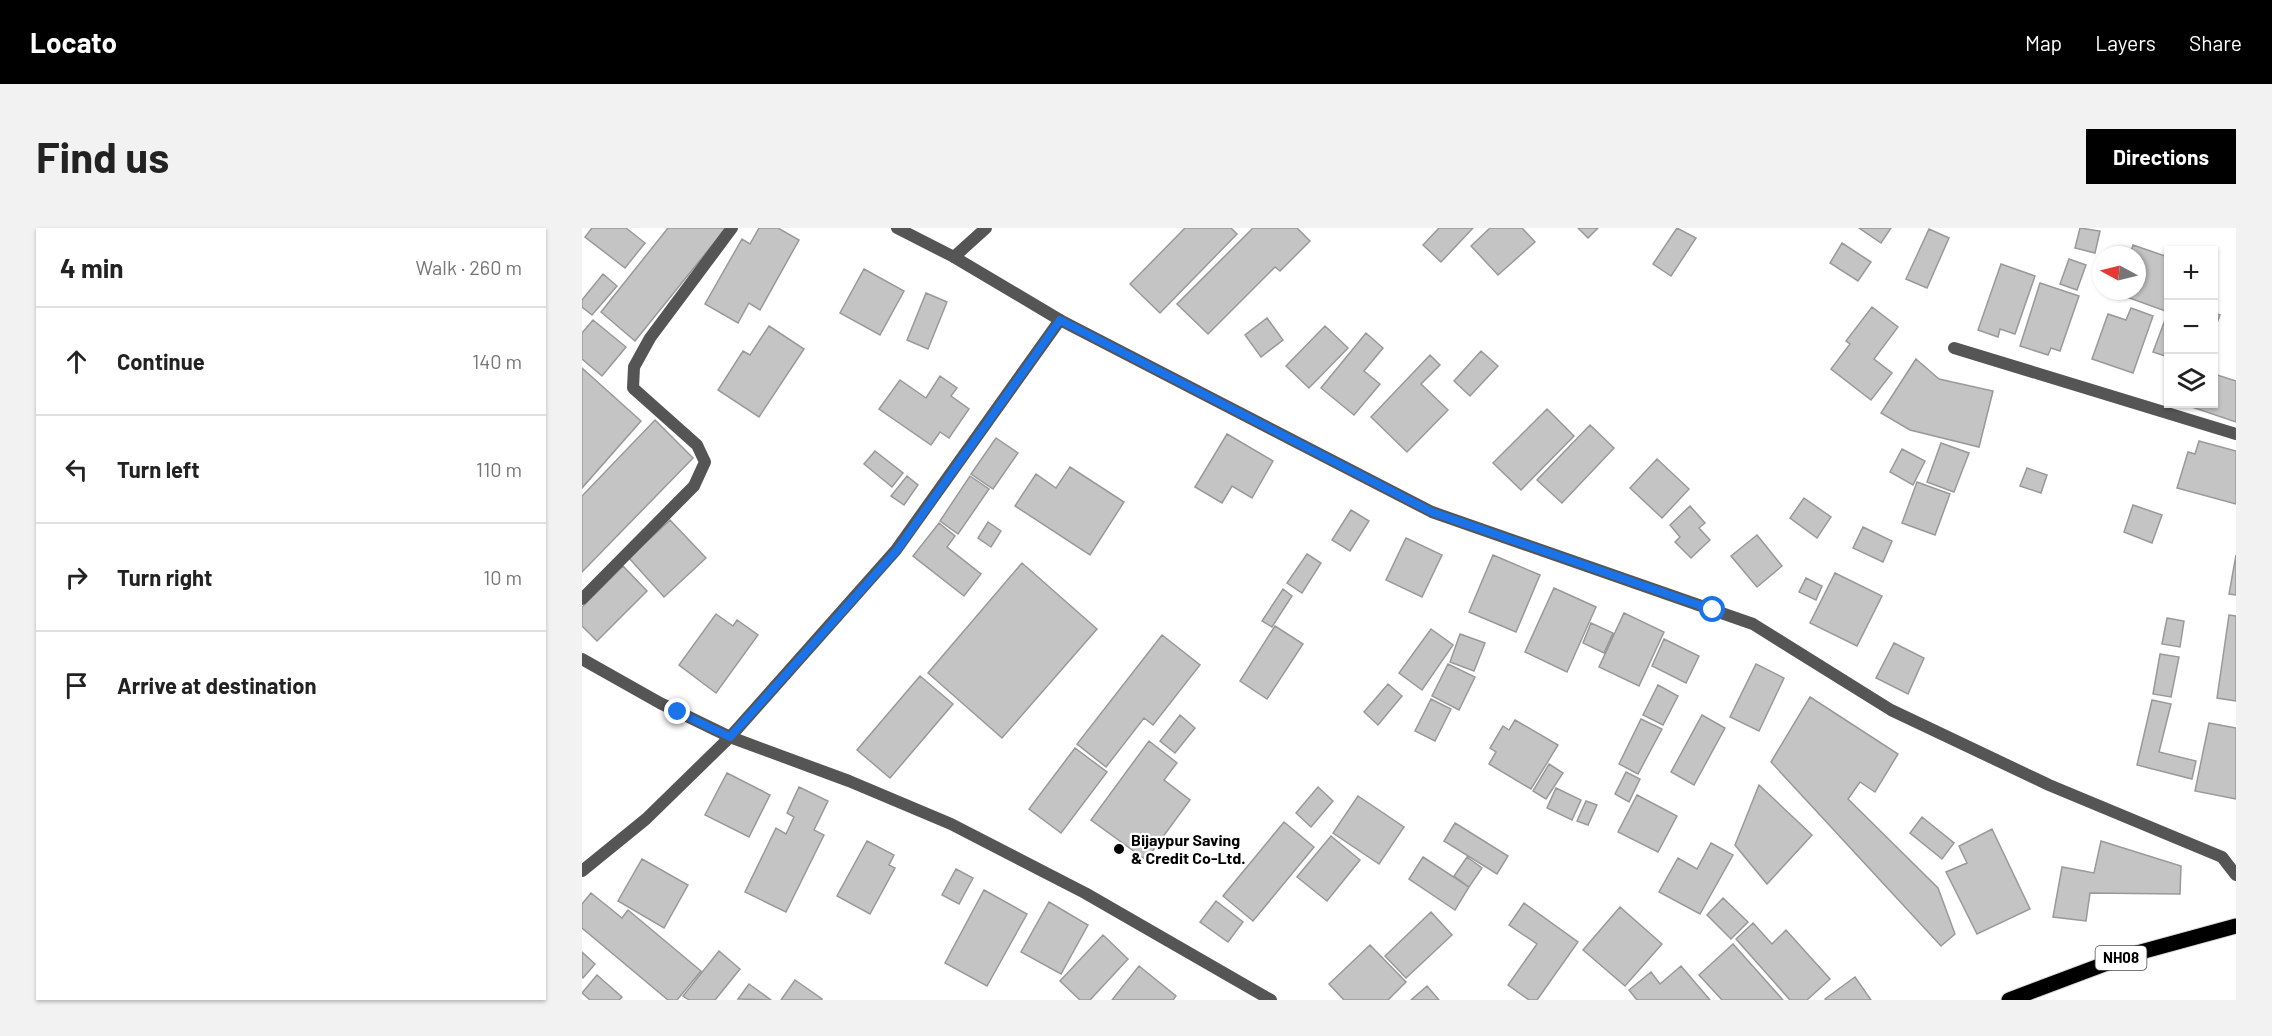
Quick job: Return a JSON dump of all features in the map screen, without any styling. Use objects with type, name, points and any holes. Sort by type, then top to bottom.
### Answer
[{"type":"main road","name":"NH08","points":[[2009,1000],[2126,956],[2236,926]]},
{"type":"street","points":[[582,599],[693,486],[705,462],[697,445],[633,388],[634,367],[650,338],[732,228]]},
{"type":"street","points":[[897,228],[954,257],[1060,320],[1432,512],[1753,624],[1892,710],[2049,784],[2222,856],[2236,875]]},
{"type":"street","points":[[954,257],[986,228]]},
{"type":"street","points":[[582,871],[646,819],[730,737],[897,550],[1060,320]]},
{"type":"street","points":[[1954,348],[2236,434]]},
{"type":"street","points":[[582,659],[660,703],[730,737],[849,781],[951,824],[1085,893],[1271,1000]]},
{"type":"building","points":[[592,228],[626,228],[645,243],[625,268],[585,237]]},
{"type":"building","points":[[668,228],[726,228],[635,341],[601,312]]},
{"type":"building","points":[[759,228],[778,228],[799,240],[760,310],[749,303],[738,323],[705,304],[742,239],[750,244]]},
{"type":"building","points":[[1185,228],[1231,228],[1237,234],[1160,313],[1130,284]]},
{"type":"building","points":[[1253,228],[1297,228],[1310,241],[1280,271],[1275,267],[1208,334],[1177,304]]},
{"type":"building","points":[[1439,228],[1473,228],[1441,262],[1423,245]]},
{"type":"building","points":[[1490,228],[1522,228],[1535,242],[1498,275],[1471,246]]},
{"type":"building","points":[[1578,228],[1598,228],[1588,238]]},
{"type":"building","points":[[1677,228],[1696,238],[1671,276],[1653,264]]},
{"type":"building","points":[[1859,228],[1891,228],[1881,243]]},
{"type":"building","points":[[2080,228],[2100,231],[2097,246],[2092,246],[2092,252],[2075,248]]},
{"type":"building","points":[[1929,229],[1949,238],[1927,288],[1906,279]]},
{"type":"building","points":[[1842,243],[1871,262],[1858,281],[1830,263]]},
{"type":"building","points":[[2146,249],[2164,256],[2164,311],[2135,300],[2146,300]]},
{"type":"building","points":[[2069,259],[2086,265],[2077,290],[2060,284]]},
{"type":"building","points":[[2001,264],[2035,276],[2015,334],[2000,329],[1998,337],[1978,330]]},
{"type":"building","points":[[864,269],[904,291],[880,335],[840,313]]},
{"type":"building","points":[[603,274],[617,286],[592,315],[582,307],[582,300]]},
{"type":"building","points":[[2040,283],[2079,296],[2060,351],[2051,348],[2048,355],[2020,346]]},
{"type":"building","points":[[926,293],[947,302],[928,349],[907,340]]},
{"type":"building","points":[[1872,307],[1898,327],[1874,359],[1892,373],[1871,400],[1831,369],[1850,344],[1846,341]]},
{"type":"building","points":[[2131,308],[2153,316],[2133,373],[2092,359],[2108,314],[2126,320]]},
{"type":"building","points":[[1267,318],[1283,340],[1261,357],[1245,335]]},
{"type":"building","points":[[593,320],[626,347],[602,376],[582,359],[582,333]]},
{"type":"building","points":[[2164,323],[2164,356],[2153,352]]},
{"type":"building","points":[[769,326],[804,349],[759,417],[718,390],[743,351],[750,355]]},
{"type":"building","points":[[1325,326],[1348,348],[1309,388],[1286,366]]},
{"type":"building","points":[[1366,333],[1383,348],[1364,371],[1380,384],[1354,415],[1321,388]]},
{"type":"building","points":[[1481,351],[1498,366],[1470,396],[1454,381]]},
{"type":"building","points":[[1430,355],[1440,365],[1421,384],[1448,410],[1407,452],[1371,417]]},
{"type":"building","points":[[1916,359],[1939,379],[1993,391],[1979,447],[1910,430],[1881,413]]},
{"type":"building","points":[[582,368],[641,421],[582,488]]},
{"type":"building","points":[[2218,375],[2236,381],[2236,422],[2195,408],[2218,408]]},
{"type":"building","points":[[940,376],[957,388],[951,396],[969,409],[949,438],[940,432],[931,445],[879,409],[900,380],[926,398]]},
{"type":"building","points":[[1547,409],[1574,436],[1521,490],[1493,463]]},
{"type":"building","points":[[655,420],[693,458],[582,572],[582,496]]},
{"type":"building","points":[[1590,425],[1614,448],[1562,503],[1537,480]]},
{"type":"building","points":[[1227,434],[1273,461],[1252,498],[1232,486],[1222,503],[1195,487]]},
{"type":"building","points":[[996,438],[1018,453],[993,489],[971,474]]},
{"type":"building","points":[[2199,441],[2236,451],[2236,504],[2177,488],[2188,452],[2195,454]]},
{"type":"building","points":[[1941,443],[1969,453],[1954,492],[1927,482]]},
{"type":"building","points":[[1902,449],[1925,461],[1913,485],[1890,472]]},
{"type":"building","points":[[875,451],[903,473],[892,487],[864,464]]},
{"type":"building","points":[[1657,459],[1689,489],[1662,518],[1630,488]]},
{"type":"building","points":[[1070,467],[1124,502],[1090,555],[1015,506],[1036,474],[1056,488]]},
{"type":"building","points":[[2027,468],[2047,475],[2041,493],[2020,486]]},
{"type":"building","points":[[907,476],[918,485],[904,505],[891,496]]},
{"type":"building","points":[[970,476],[989,489],[958,534],[940,521]]},
{"type":"building","points":[[1917,482],[1950,494],[1935,535],[1902,523]]},
{"type":"building","points":[[1804,498],[1831,517],[1817,538],[1790,518]]},
{"type":"building","points":[[2133,505],[2162,515],[2152,543],[2124,532]]},
{"type":"building","points":[[1690,506],[1705,523],[1699,528],[1710,540],[1691,558],[1675,542],[1680,537],[1670,525]]},
{"type":"building","points":[[1351,510],[1369,521],[1350,551],[1332,540]]},
{"type":"building","points":[[670,520],[706,558],[664,597],[629,558]]},
{"type":"building","points":[[988,522],[1001,531],[991,547],[978,538]]},
{"type":"building","points":[[939,523],[955,536],[947,547],[981,574],[964,596],[913,556]]},
{"type":"building","points":[[1863,527],[1892,541],[1883,562],[1853,548]]},
{"type":"building","points":[[1757,535],[1782,566],[1757,587],[1731,556]]},
{"type":"building","points":[[1406,538],[1442,555],[1422,597],[1386,580]]},
{"type":"building","points":[[1307,554],[1321,563],[1302,593],[1287,583]]},
{"type":"building","points":[[1493,555],[1540,575],[1516,632],[1469,612]]},
{"type":"building","points":[[2236,555],[2236,595],[2229,594]]},
{"type":"building","points":[[1022,563],[1097,629],[1002,738],[928,673]]},
{"type":"building","points":[[623,566],[647,591],[597,641],[582,626],[582,607]]},
{"type":"building","points":[[1835,573],[1882,596],[1857,646],[1810,623]]},
{"type":"building","points":[[1806,578],[1822,586],[1816,600],[1799,592]]},
{"type":"building","points":[[1554,588],[1596,607],[1567,672],[1525,652]]},
{"type":"building","points":[[1283,589],[1292,596],[1272,627],[1262,621]]},
{"type":"building","points":[[1624,613],[1664,632],[1639,686],[1599,667]]},
{"type":"building","points":[[716,614],[733,626],[737,620],[758,635],[716,693],[679,665]]},
{"type":"building","points":[[2229,615],[2236,616],[2236,701],[2217,698]]},
{"type":"building","points":[[2167,618],[2184,621],[2180,647],[2162,644]]},
{"type":"building","points":[[1591,623],[1613,633],[1604,653],[1583,643]]},
{"type":"building","points":[[1275,626],[1303,644],[1267,699],[1240,681]]},
{"type":"building","points":[[1431,629],[1453,645],[1422,690],[1399,673]]},
{"type":"building","points":[[1460,634],[1485,643],[1474,671],[1450,662]]},
{"type":"building","points":[[1162,635],[1200,665],[1153,725],[1144,718],[1106,767],[1077,744]]},
{"type":"building","points":[[1664,639],[1699,656],[1686,683],[1652,666]]},
{"type":"building","points":[[1894,643],[1924,658],[1908,694],[1876,678]]},
{"type":"building","points":[[2160,654],[2179,657],[2171,697],[2153,694]]},
{"type":"building","points":[[1448,664],[1475,677],[1459,710],[1432,696]]},
{"type":"building","points":[[1756,664],[1784,678],[1759,731],[1730,717]]},
{"type":"building","points":[[920,676],[953,704],[890,778],[857,750]]},
{"type":"building","points":[[1388,684],[1402,696],[1378,725],[1364,712]]},
{"type":"building","points":[[1658,685],[1678,696],[1663,725],[1643,715]]},
{"type":"building","points":[[1810,697],[1898,754],[1875,792],[1860,782],[1848,799],[1938,888],[1955,934],[1941,946],[1771,762]]},
{"type":"building","points":[[1431,699],[1451,709],[1435,741],[1415,731]]},
{"type":"building","points":[[2152,700],[2171,704],[2159,752],[2196,761],[2192,779],[2137,765]]},
{"type":"building","points":[[1180,715],[1195,728],[1175,753],[1160,741]]},
{"type":"building","points":[[1702,715],[1725,728],[1694,785],[1671,772]]},
{"type":"building","points":[[1641,719],[1662,729],[1638,774],[1619,764]]},
{"type":"building","points":[[1515,720],[1558,745],[1531,789],[1489,764],[1496,752],[1490,748],[1503,726],[1509,730]]},
{"type":"building","points":[[2209,723],[2236,728],[2236,799],[2195,791]]},
{"type":"building","points":[[1149,741],[1177,763],[1164,780],[1190,800],[1146,860],[1091,820]]},
{"type":"building","points":[[1075,748],[1107,772],[1061,833],[1029,809]]},
{"type":"building","points":[[1549,764],[1563,773],[1546,799],[1533,791]]},
{"type":"building","points":[[1626,772],[1640,779],[1629,802],[1615,794]]},
{"type":"building","points":[[727,773],[770,795],[749,837],[705,815]]},
{"type":"building","points":[[1759,785],[1812,835],[1767,884],[1735,845]]},
{"type":"building","points":[[799,787],[828,801],[814,830],[824,835],[786,912],[745,892],[776,828],[786,834],[794,817],[787,813]]},
{"type":"building","points":[[1318,787],[1333,801],[1311,827],[1296,813]]},
{"type":"building","points":[[1556,788],[1581,800],[1572,820],[1547,808]]},
{"type":"building","points":[[1637,795],[1677,816],[1658,852],[1618,832]]},
{"type":"building","points":[[1358,796],[1404,827],[1379,864],[1333,833]]},
{"type":"building","points":[[1586,801],[1597,805],[1588,825],[1577,821]]},
{"type":"building","points":[[1922,817],[1954,843],[1942,859],[1910,833]]},
{"type":"building","points":[[1284,822],[1314,847],[1253,921],[1223,896]]},
{"type":"building","points":[[1455,823],[1508,856],[1497,874],[1444,841]]},
{"type":"building","points":[[1992,829],[2030,909],[1977,934],[1946,872],[1967,863],[1959,846]]},
{"type":"building","points":[[1331,836],[1360,860],[1327,901],[1297,877]]},
{"type":"building","points":[[867,841],[894,855],[889,865],[895,868],[870,914],[837,896]]},
{"type":"building","points":[[2101,841],[2181,866],[2180,894],[2090,893],[2086,921],[2053,917],[2062,867],[2094,873]]},
{"type":"building","points":[[1711,843],[1733,855],[1700,914],[1659,892],[1678,858],[1697,869]]},
{"type":"building","points":[[1423,857],[1469,887],[1455,910],[1409,879]]},
{"type":"building","points":[[1467,857],[1482,868],[1469,887],[1454,876]]},
{"type":"building","points":[[642,859],[688,885],[664,928],[618,901]]},
{"type":"building","points":[[956,869],[973,878],[959,904],[942,895]]},
{"type":"building","points":[[984,890],[1027,914],[987,986],[945,963]]},
{"type":"building","points":[[591,893],[622,918],[628,910],[701,971],[677,1000],[668,1000],[582,928],[582,904]]},
{"type":"building","points":[[1723,898],[1748,922],[1731,939],[1707,915]]},
{"type":"building","points":[[1216,901],[1243,922],[1228,942],[1200,922]]},
{"type":"building","points":[[1049,902],[1088,925],[1061,974],[1021,952]]},
{"type":"building","points":[[1524,903],[1578,942],[1537,1000],[1529,1000],[1508,985],[1537,944],[1509,925]]},
{"type":"building","points":[[1620,907],[1662,944],[1625,986],[1583,950]]},
{"type":"building","points":[[1431,912],[1452,935],[1406,978],[1385,956]]},
{"type":"building","points":[[1753,923],[1772,944],[1786,930],[1830,979],[1807,1000],[1790,1000],[1736,939]]},
{"type":"building","points":[[1103,935],[1128,959],[1090,1000],[1080,1000],[1060,981]]},
{"type":"building","points":[[1733,944],[1783,1000],[1722,1000],[1699,975]]},
{"type":"building","points":[[1370,945],[1406,982],[1388,1000],[1344,1000],[1329,984]]},
{"type":"building","points":[[719,951],[740,969],[715,1000],[689,1000],[683,996]]},
{"type":"building","points":[[582,952],[595,964],[583,978],[582,977]]},
{"type":"building","points":[[1139,966],[1176,996],[1173,1000],[1112,1000]]},
{"type":"building","points":[[1681,966],[1710,1000],[1637,1000],[1629,990],[1651,972],[1660,984]]},
{"type":"building","points":[[597,975],[622,997],[619,1000],[590,1000],[582,993]]},
{"type":"building","points":[[1855,977],[1871,1000],[1825,999]]},
{"type":"building","points":[[795,980],[822,999],[822,1000],[781,1000]]},
{"type":"building","points":[[749,984],[771,1000],[738,999]]},
{"type":"building","points":[[1427,986],[1439,1000],[1411,1000]]},
{"type":"place","name":"Bijaypur Saving & Credit Co-Ltd.","points":[[1119,849]]},
{"type":"route","points":[[678,712],[730,737],[897,550],[1060,320],[1432,512],[1713,610]]}]
